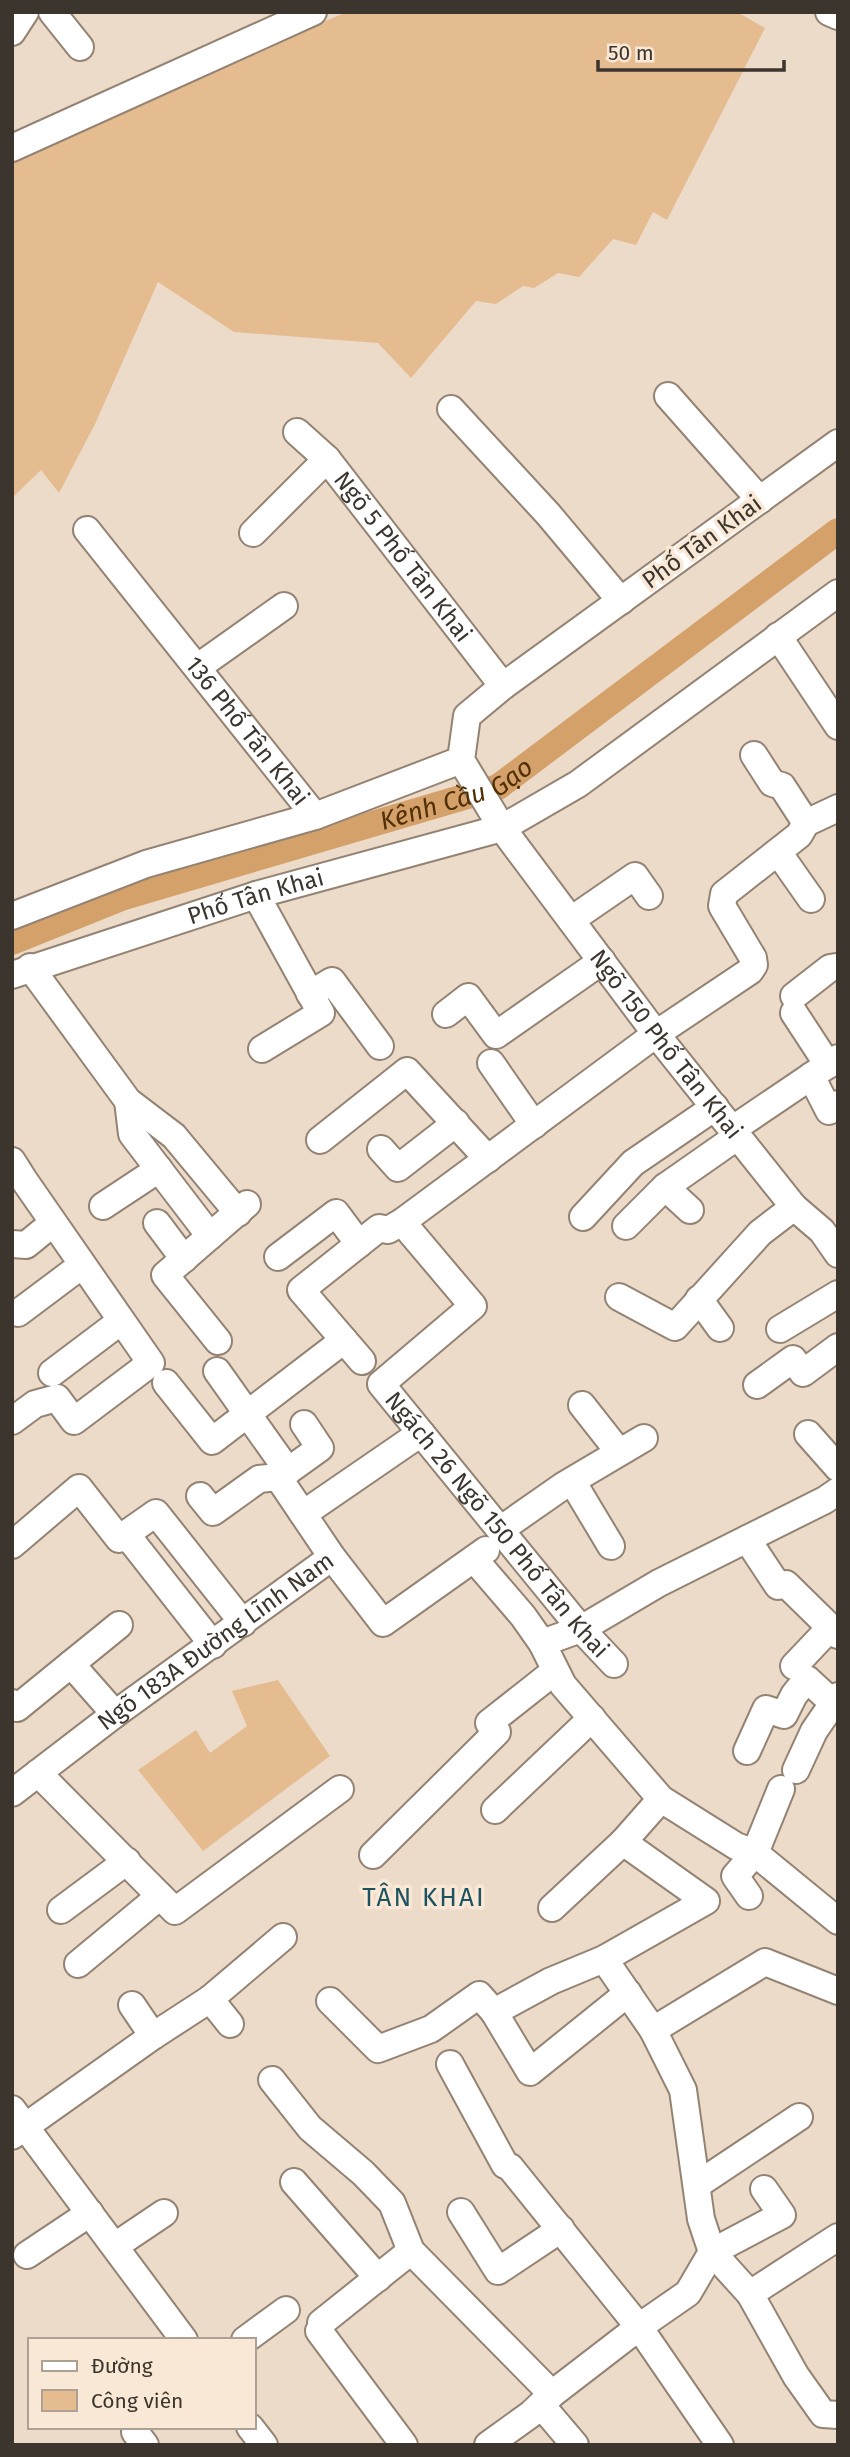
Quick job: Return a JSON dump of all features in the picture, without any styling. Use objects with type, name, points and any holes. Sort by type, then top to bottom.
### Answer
[{"type":"street","points":[[12,32],[25,12]]},
{"type":"street","points":[[52,12],[80,47]]},
{"type":"street","points":[[12,148],[313,12]]},
{"type":"street","points":[[829,12],[838,16]]},
{"type":"street","points":[[668,396],[760,500]]},
{"type":"street","points":[[451,410],[548,514],[621,601]]},
{"type":"street","name":"Ngõ 5 Phố Tân Khai","points":[[297,432],[327,459],[503,686]]},
{"type":"street","name":"Phố Tân Khai","points":[[464,764],[467,716],[503,686],[838,443]]},
{"type":"street","points":[[253,533],[327,459]]},
{"type":"street","name":"136 Phố Tân Khai","points":[[87,530],[315,816]]},
{"type":"street","name":"Phố Tân Khai","points":[[21,971],[497,820],[578,784],[838,593]]},
{"type":"street","points":[[198,667],[284,606]]},
{"type":"street","points":[[778,636],[838,726]]},
{"type":"street","points":[[754,755],[772,782],[782,786],[806,823]]},
{"type":"street","points":[[12,916],[146,864],[315,816],[464,764],[497,820]]},
{"type":"street","points":[[362,1361],[301,1290],[379,1228],[388,1230],[402,1222],[656,1034],[750,971],[754,965],[753,958],[722,906],[724,894],[799,835],[806,823],[838,808]]},
{"type":"street","name":"Ngõ 150 Phố Tân Khai","points":[[497,820],[656,1034],[794,1207],[830,1226],[838,1254]]},
{"type":"street","points":[[778,852],[811,899]]},
{"type":"street","points":[[571,920],[635,876],[649,896]]},
{"type":"street","points":[[256,895],[321,1013],[262,1049]]},
{"type":"street","points":[[446,1014],[468,997],[496,1035],[602,961]]},
{"type":"street","points":[[837,968],[830,968],[794,1005],[825,1066],[829,1111],[838,1104]]},
{"type":"street","points":[[21,971],[128,1101],[174,1136],[243,1208],[165,1275],[218,1341]]},
{"type":"street","points":[[310,994],[332,981],[380,1046]]},
{"type":"street","points":[[491,1063],[534,1125]]},
{"type":"street","points":[[626,1226],[665,1186],[825,1066]]},
{"type":"street","points":[[320,1140],[407,1071],[488,1159]]},
{"type":"street","points":[[128,1101],[132,1133],[210,1236]]},
{"type":"street","points":[[583,1217],[633,1163],[715,1107]]},
{"type":"street","points":[[381,1149],[398,1168],[456,1123]]},
{"type":"street","points":[[12,1161],[22,1196],[53,1223],[151,1363],[74,1421],[57,1398],[35,1404],[12,1421]]},
{"type":"street","points":[[103,1206],[159,1169]]},
{"type":"street","points":[[665,1186],[690,1210]]},
{"type":"street","points":[[620,1297],[675,1327],[760,1233],[794,1207]]},
{"type":"street","points":[[278,1257],[336,1213],[359,1244]]},
{"type":"street","name":"Ngách 26 Ngõ 150 Phố Tân Khai","points":[[402,1222],[473,1306],[381,1384],[581,1629],[614,1664]]},
{"type":"street","points":[[12,1244],[26,1245],[53,1223]]},
{"type":"street","points":[[157,1223],[184,1259]]},
{"type":"street","points":[[18,1313],[82,1265]]},
{"type":"street","points":[[780,1329],[838,1294]]},
{"type":"street","points":[[699,1299],[720,1328]]},
{"type":"street","points":[[52,1373],[121,1321]]},
{"type":"street","points":[[166,1383],[212,1441],[344,1340]]},
{"type":"street","points":[[757,1385],[793,1359],[803,1373],[838,1348]]},
{"type":"street","name":"Ngõ 183A Đường Lĩnh Nam","points":[[12,1793],[115,1714],[332,1557],[303,1514],[283,1474],[246,1414],[216,1371]]},
{"type":"street","points":[[582,1405],[620,1452]]},
{"type":"street","points":[[200,1496],[213,1513],[259,1479],[283,1474],[320,1448],[304,1424]]},
{"type":"street","points":[[303,1514],[421,1433]]},
{"type":"street","points":[[808,1434],[838,1468]]},
{"type":"street","points":[[332,1557],[383,1623],[474,1559],[572,1480],[644,1438]]},
{"type":"street","points":[[572,1480],[611,1546]]},
{"type":"street","points":[[12,1545],[79,1488],[119,1539],[156,1513],[243,1623]]},
{"type":"street","points":[[542,1643],[581,1629],[659,1583],[838,1491]]},
{"type":"street","points":[[126,1534],[213,1645]]},
{"type":"street","points":[[747,1539],[778,1586],[786,1584],[834,1632],[794,1667]]},
{"type":"street","points":[[474,1559],[523,1616],[542,1643],[563,1685],[661,1799],[736,1846],[755,1853],[838,1921]]},
{"type":"street","points":[[12,1703],[17,1708],[119,1625]]},
{"type":"street","points":[[71,1664],[115,1714]]},
{"type":"street","points":[[373,1854],[497,1732],[489,1723],[555,1671]]},
{"type":"street","points":[[747,1751],[766,1709],[784,1715],[794,1695],[807,1679],[835,1699],[814,1731],[789,1779],[755,1853],[734,1876],[749,1896]]},
{"type":"street","points":[[495,1810],[592,1718]]},
{"type":"street","points":[[37,1773],[167,1903]]},
{"type":"street","points":[[78,1964],[340,1789]]},
{"type":"street","points":[[552,1908],[623,1842],[661,1799]]},
{"type":"street","points":[[494,2012],[551,1981],[604,1959],[706,1901],[623,1842]]},
{"type":"street","points":[[61,1910],[127,1861]]},
{"type":"street","points":[[183,2338],[90,2213],[17,2124],[210,1999],[283,1937]]},
{"type":"street","points":[[604,1959],[653,2030],[683,2090],[701,2219],[712,2252],[750,2294],[796,2376],[823,2414],[838,2415]]},
{"type":"street","points":[[653,2030],[765,1962],[838,1991]]},
{"type":"street","points":[[330,2001],[378,2049],[431,2029],[479,1994],[494,2012],[530,2071],[628,1993]]},
{"type":"street","points":[[210,1999],[230,2025]]},
{"type":"street","points":[[132,2005],[153,2036]]},
{"type":"street","points":[[450,2064],[505,2165],[510,2166],[639,2327],[720,2445]]},
{"type":"street","points":[[272,2080],[310,2128],[363,2173],[392,2203],[411,2251],[546,2400],[575,2445]]},
{"type":"street","points":[[697,2185],[799,2117]]},
{"type":"street","points":[[294,2182],[378,2278]]},
{"type":"street","points":[[488,2445],[639,2327],[688,2293],[712,2252],[782,2215],[764,2189]]},
{"type":"street","points":[[461,2212],[498,2271],[561,2229]]},
{"type":"street","points":[[27,2255],[90,2213]]},
{"type":"street","points":[[115,2246],[164,2213]]},
{"type":"street","points":[[750,2294],[838,2237]]},
{"type":"street","points":[[404,2445],[320,2327],[411,2251]]},
{"type":"street","points":[[248,2338],[286,2311]]},
{"type":"street","points":[[252,2429],[264,2445]]},
{"type":"green space","points":[[347,12],[737,12],[765,28],[667,220],[653,212],[636,245],[613,239],[579,277],[558,273],[534,288],[523,286],[496,304],[476,301],[411,378],[378,343],[234,332],[158,282],[95,424],[59,493],[41,470],[12,498],[12,153]]},
{"type":"green space","points":[[278,1680],[330,1756],[203,1851],[138,1770],[196,1730],[210,1753],[247,1726],[232,1691]]},
{"type":"waterway","name":"Kênh Cầu Gạo","points":[[12,942],[124,897],[498,787],[838,531]]},
{"type":"district","name":"TÂN KHAI","points":[[424,1897]]}]
